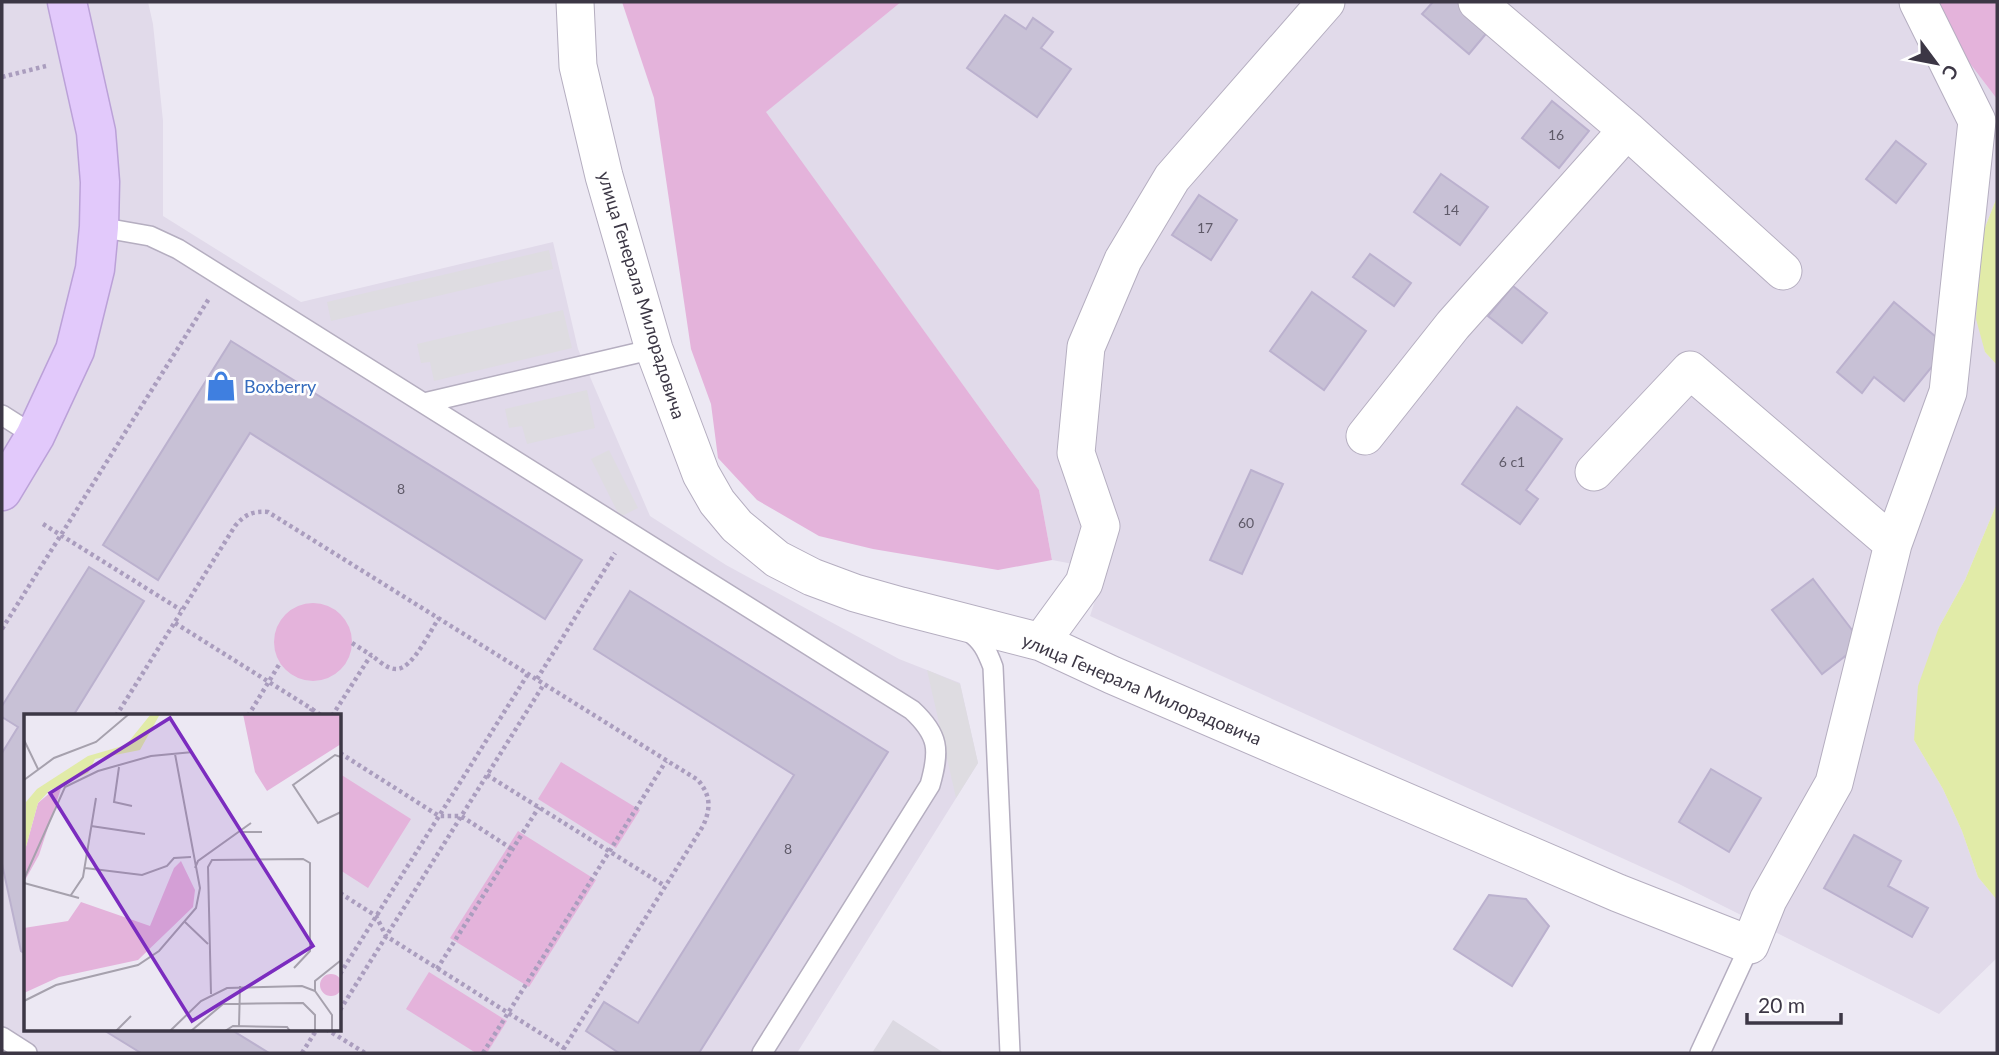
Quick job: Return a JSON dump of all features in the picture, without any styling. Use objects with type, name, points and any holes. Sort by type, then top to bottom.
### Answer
[{"type":"street","points":[[2,491],[35,436],[75,350],[95,269],[100,182],[96,132],[67,2]]},
{"type":"street","name":"улица Генерала Милорадовича","points":[[575,2],[578,66],[604,176],[654,349],[701,474],[717,502],[737,526],[777,559],[812,577],[855,593],[1041,642],[1112,676],[1618,893],[1750,945]]},
{"type":"street","points":[[1041,642],[1084,583],[1101,526],[1076,453],[1086,347],[1123,260],[1172,178],[1326,2]]},
{"type":"street","points":[[1477,2],[1627,130],[1783,271]]},
{"type":"street","points":[[1750,945],[1768,901],[1834,783],[1892,544],[1948,392],[1977,121],[1918,2]]},
{"type":"street","points":[[1365,436],[1453,325],[1627,130]]},
{"type":"street","points":[[1594,472],[1690,370],[1892,544]]},
{"type":"lane","points":[[99,227],[164,242],[912,710],[926,723],[935,740],[937,759],[930,785],[762,1053]]},
{"type":"lane","points":[[424,403],[654,349]]},
{"type":"lane","points":[[2,415],[35,436]]},
{"type":"lane","points":[[943,615],[976,636],[986,648],[993,667],[1010,1045],[999,1053]]},
{"type":"lane","points":[[1700,1053],[1750,945]]},
{"type":"lane","points":[[2,1037],[27,1053]]},
{"type":"path","points":[[2,77],[47,66]]},
{"type":"path","points":[[2,629],[222,277]]},
{"type":"path","points":[[117,714],[235,526],[242,517],[256,511],[268,512],[698,780],[709,799],[709,811],[703,826],[563,1051],[386,936],[376,916],[341,894]]},
{"type":"path","points":[[43,524],[181,610]]},
{"type":"path","points":[[537,679],[629,532]]},
{"type":"path","points":[[352,643],[392,669],[398,670],[409,666],[439,618]]},
{"type":"path","points":[[175,623],[319,714]]},
{"type":"path","points":[[333,714],[371,655]]},
{"type":"path","points":[[249,714],[280,663]]},
{"type":"path","points":[[341,972],[528,674]]},
{"type":"path","points":[[341,1008],[544,684]]},
{"type":"path","points":[[309,714],[312,709]]},
{"type":"path","points":[[341,754],[439,816],[461,817],[512,849]]},
{"type":"path","points":[[483,1053],[666,761]]},
{"type":"path","points":[[487,775],[666,887]]},
{"type":"path","points":[[438,969],[539,807]]},
{"type":"path","points":[[302,1053],[316,1030]]},
{"type":"path","points":[[329,1030],[365,1053]]},
{"type":"shaded area","points":[[2,2],[148,2],[153,24],[163,121],[163,216],[301,302],[553,242],[578,349],[650,516],[726,565],[899,659],[960,683],[978,763],[797,1053],[2,1053]]},
{"type":"shaded area","points":[[622,2],[901,2],[766,112],[1039,490],[1052,560],[998,570],[873,549],[819,536],[757,500],[718,458],[711,404],[691,349],[654,98]]},
{"type":"shaded area","points":[[901,2],[1923,2],[1997,99],[1997,197],[1980,240],[1985,352],[1997,365],[1997,503],[1965,580],[1939,627],[1914,740],[1943,789],[1962,831],[1978,877],[1997,900],[1997,958],[1939,1014],[1679,884],[1090,616],[1105,570],[1052,560],[1039,490],[765,112]]},
{"type":"shaded area","points":[[1923,2],[1997,2],[1997,99]]},
{"type":"shaded area","points":[[1997,197],[1997,365],[1985,352],[1976,319],[1980,240]]},
{"type":"shaded area","points":[[549,250],[553,269],[331,321],[327,302]]},
{"type":"shaded area","points":[[563,310],[572,348],[434,381],[430,362],[421,363],[417,344]]},
{"type":"shaded area","points":[[587,390],[595,428],[527,444],[522,426],[509,428],[505,409]]},
{"type":"shaded area","points":[[609,450],[638,508],[620,517],[591,459]]},
{"type":"shaded area","points":[[1997,503],[1997,900],[1978,877],[1962,831],[1943,789],[1914,740],[1918,686],[1939,627],[1965,580]]},
{"type":"shaded area","points":[[313,603],[328,606],[341,614],[349,627],[352,642],[349,657],[341,670],[328,678],[313,681],[298,678],[285,670],[277,657],[274,642],[277,627],[285,614],[298,606]]},
{"type":"shaded area","points":[[927,670],[960,684],[978,763],[956,798]]},
{"type":"shaded area","points":[[561,762],[640,810],[616,848],[538,799]]},
{"type":"shaded area","points":[[341,775],[411,819],[368,888],[341,871]]},
{"type":"shaded area","points":[[518,831],[596,880],[529,987],[450,938]]},
{"type":"shaded area","points":[[429,972],[507,1021],[487,1053],[476,1053],[406,1009]]},
{"type":"shaded area","points":[[893,1020],[944,1053],[872,1053]]},
{"type":"building","points":[[1433,2],[1470,2],[1495,23],[1469,54],[1422,14]]},
{"type":"building","points":[[1005,15],[1026,29],[1033,18],[1053,32],[1041,48],[1071,69],[1037,117],[967,68]]},
{"type":"building","points":[[1552,101],[1589,131],[1559,168],[1522,138]]},
{"type":"building","points":[[1896,141],[1926,164],[1896,203],[1866,179]]},
{"type":"building","points":[[1441,174],[1488,207],[1460,245],[1414,212]]},
{"type":"building","points":[[1199,195],[1237,220],[1211,260],[1172,235]]},
{"type":"building","points":[[1370,254],[1411,283],[1394,306],[1353,277]]},
{"type":"building","points":[[1513,286],[1547,313],[1522,343],[1488,316]]},
{"type":"building","points":[[1312,292],[1366,331],[1324,390],[1270,351]]},
{"type":"building","points":[[1894,302],[1948,347],[1904,401],[1874,377],[1862,393],[1837,372]]},
{"type":"building","points":[[231,341],[582,560],[545,619],[250,433],[158,580],[103,545]]},
{"type":"building","points":[[1517,407],[1562,439],[1526,490],[1538,499],[1520,524],[1462,484]]},
{"type":"building","points":[[1251,470],[1283,484],[1242,574],[1210,560]]},
{"type":"building","points":[[89,567],[144,601],[74,714],[24,714],[24,953],[21,951],[2,864],[2,753],[18,727],[2,717],[2,706]]},
{"type":"building","points":[[1813,579],[1862,643],[1822,674],[1772,610]]},
{"type":"building","points":[[630,591],[888,752],[699,1053],[619,1053],[586,1031],[604,1002],[638,1023],[794,775],[594,649]]},
{"type":"building","points":[[1711,769],[1761,798],[1729,852],[1679,822]]},
{"type":"building","points":[[1854,835],[1901,861],[1888,886],[1928,908],[1912,937],[1824,888]]},
{"type":"building","points":[[1489,895],[1526,899],[1549,926],[1512,986],[1454,949]]},
{"type":"building","points":[[104,1030],[232,1030],[269,1053],[141,1053]]},
{"type":"place","name":"Boxberry","points":[[221,386]]}]
